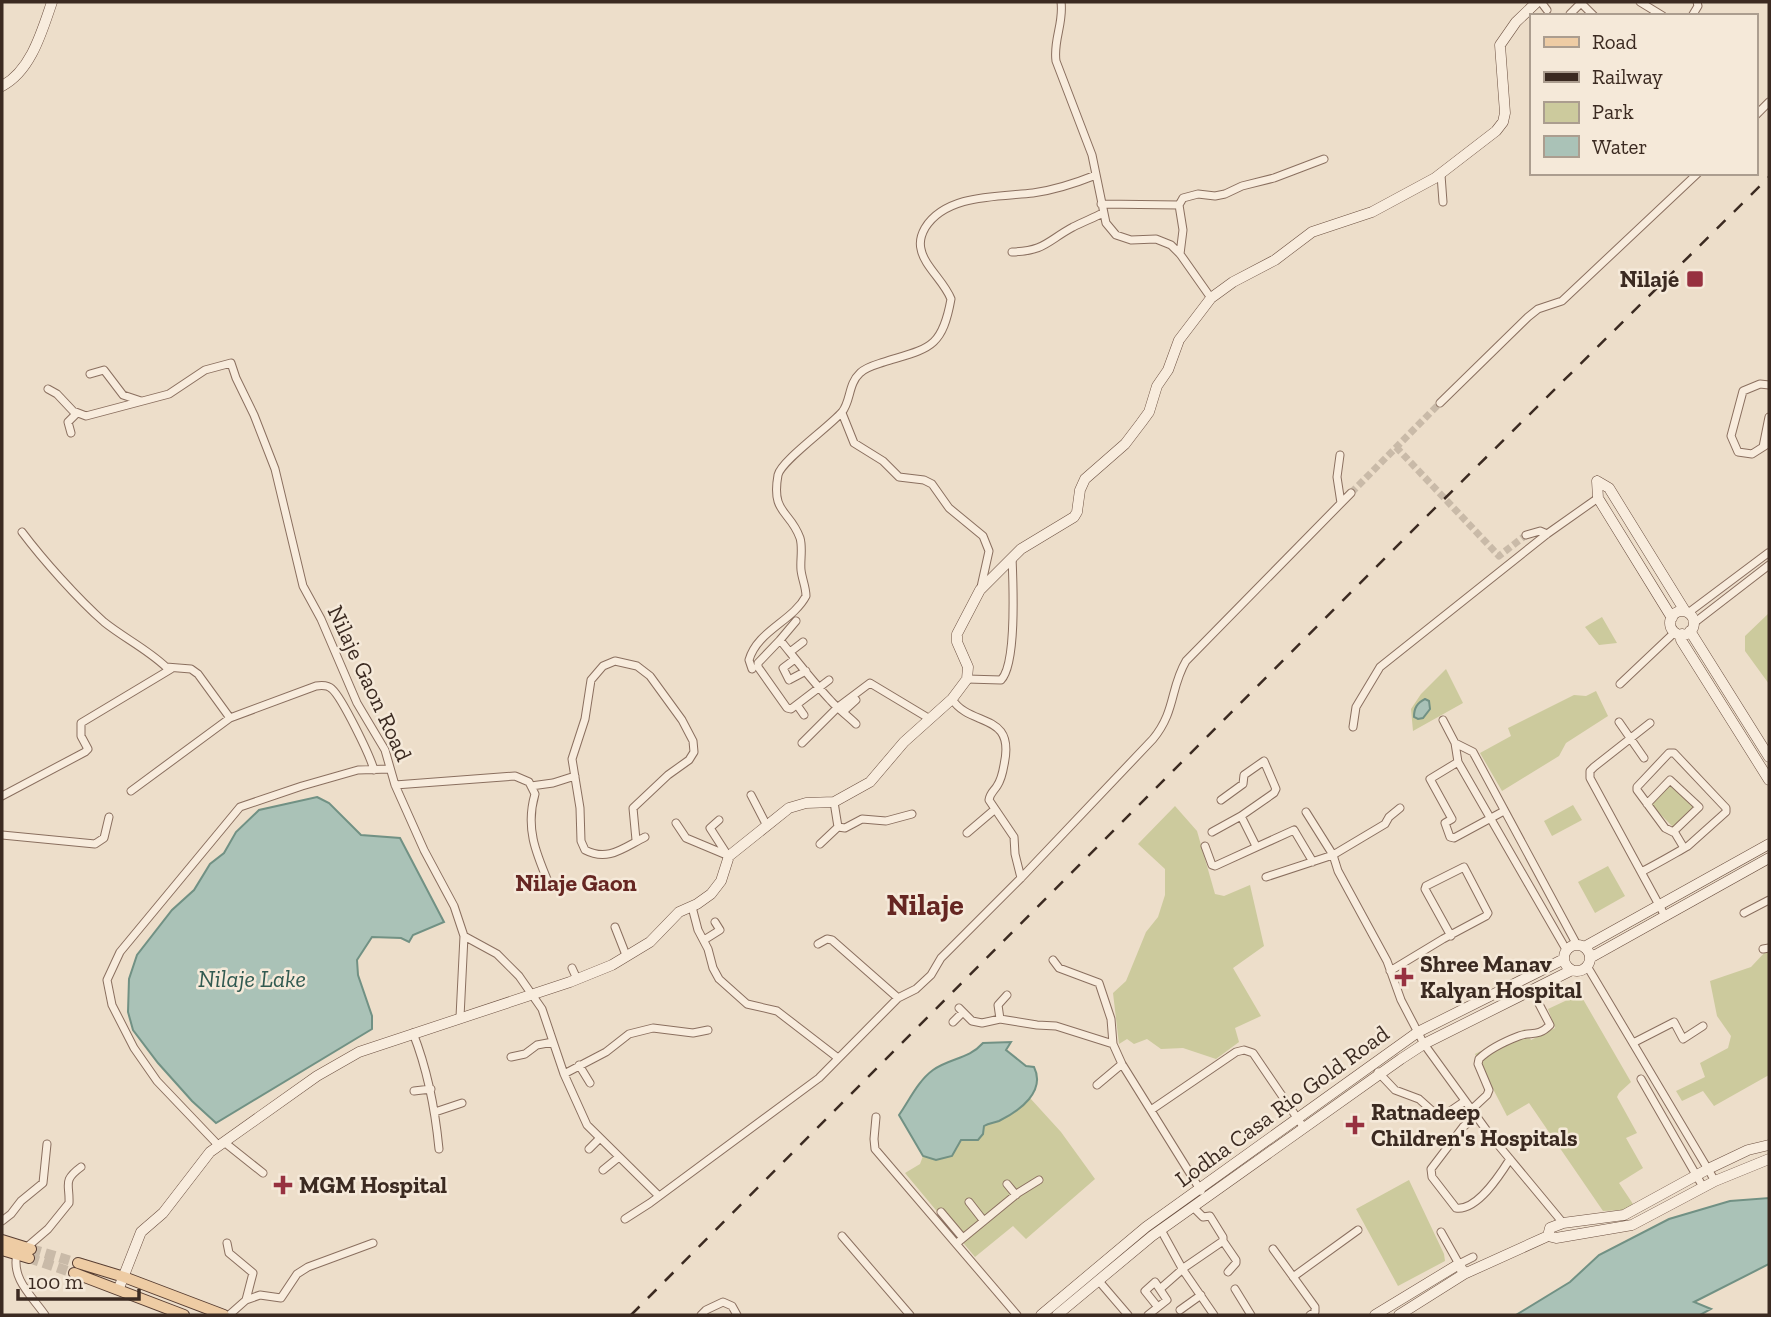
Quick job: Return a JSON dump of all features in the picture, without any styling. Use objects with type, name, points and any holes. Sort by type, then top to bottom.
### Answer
[{"type":"main road","points":[[2,1240],[26,1252]]},
{"type":"main road","points":[[2,1250],[26,1252]]},
{"type":"main road","points":[[178,1314],[76,1268],[124,1277],[223,1315]]},
{"type":"street","points":[[2,86],[13,81],[35,49],[52,2]]},
{"type":"street","points":[[1061,2],[1062,23],[1054,47],[1056,61],[1092,155],[1107,223],[1115,235],[1130,240],[1156,239],[1171,245],[1212,298]]},
{"type":"street","points":[[980,590],[1021,549],[1074,517],[1085,479],[1125,444],[1149,412],[1157,386],[1168,370],[1179,340],[1212,298],[1233,282],[1275,260],[1312,232],[1372,212],[1441,175],[1488,138],[1503,122],[1505,113],[1500,45],[1516,22],[1539,2],[1547,10]]},
{"type":"street","points":[[1570,14],[1581,2]]},
{"type":"street","points":[[1640,2],[1660,14]]},
{"type":"street","points":[[1759,107],[1769,102]]},
{"type":"street","points":[[1180,254],[1184,230],[1178,205],[1180,200],[1190,195],[1225,194],[1324,159]]},
{"type":"street","points":[[752,669],[749,660],[758,642],[800,606],[806,596],[800,538],[778,503],[778,472],[783,463],[842,413],[852,383],[859,374],[869,367],[933,343],[943,331],[951,299],[925,261],[920,248],[920,237],[936,214],[953,205],[1054,189],[1096,175]]},
{"type":"street","points":[[1441,175],[1443,202]]},
{"type":"street","points":[[1440,403],[1528,317],[1538,309],[1562,301],[1696,175]]},
{"type":"street","points":[[1101,204],[1178,205]]},
{"type":"street","points":[[1012,252],[1045,247],[1071,228],[1103,213]]},
{"type":"street","name":"Nilaje Gaon Road","points":[[141,401],[169,394],[205,370],[231,363],[275,468],[303,586],[321,619],[356,700],[385,750],[395,785],[424,850],[454,906],[464,936],[460,1017]]},
{"type":"street","points":[[90,374],[104,370],[123,395],[141,401]]},
{"type":"street","points":[[1769,385],[1760,384],[1742,391],[1731,436],[1738,452],[1752,454],[1766,445],[1769,417]]},
{"type":"street","points":[[48,389],[57,394],[73,411],[86,416],[141,401]]},
{"type":"street","points":[[71,433],[68,422],[77,413]]},
{"type":"street","points":[[119,1289],[141,1232],[163,1213],[210,1152],[317,1076],[359,1052],[532,995],[612,965],[650,942],[679,912],[711,894],[721,881],[729,856],[789,808],[799,804],[834,802],[870,782],[904,742],[952,699],[967,679],[968,667],[957,642],[957,634],[980,590],[989,551],[983,536],[949,508],[932,484],[924,480],[899,477],[883,461],[854,443],[842,413]]},
{"type":"street","points":[[1340,455],[1337,477],[1341,503]]},
{"type":"street","points":[[1672,618],[1598,498],[1597,481],[1609,488],[1686,612],[1685,630],[1681,640],[1769,780]]},
{"type":"street","points":[[625,1219],[820,1078],[898,998],[916,989],[931,975],[941,958],[1153,739],[1169,715],[1180,671],[1186,661],[1351,493]]},
{"type":"street","points":[[1353,727],[1356,707],[1380,667],[1547,534],[1598,498]]},
{"type":"street","points":[[1526,535],[1540,531],[1547,534]]},
{"type":"street","points":[[23,532],[102,619],[153,654],[166,667],[191,668],[230,718]]},
{"type":"street","points":[[1769,554],[1686,612],[1677,612],[1671,625],[1685,630],[1769,757]]},
{"type":"street","points":[[967,679],[1001,680],[1010,663],[1014,591],[1012,557]]},
{"type":"street","points":[[1620,684],[1769,565]]},
{"type":"street","points":[[796,621],[758,663],[758,667],[787,708],[791,709],[829,680]]},
{"type":"street","points":[[780,640],[820,688],[856,723]]},
{"type":"street","points":[[803,642],[783,668],[789,680],[806,671]]},
{"type":"street","points":[[636,840],[633,808],[668,775],[689,760],[694,752],[693,741],[682,720],[650,676],[637,666],[615,661],[603,666],[591,680],[585,719],[572,759],[580,808],[581,841],[584,850],[597,857],[607,856],[645,837]]},
{"type":"street","points":[[2,796],[85,752],[88,749],[81,736],[80,723],[171,669]]},
{"type":"street","points":[[802,743],[870,683],[930,719]]},
{"type":"street","points":[[131,791],[230,718],[316,685],[331,687],[374,770]]},
{"type":"street","points":[[952,699],[960,709],[991,722],[1004,735],[1007,743],[1005,762],[998,785],[989,795],[989,800],[1014,836],[1021,878]]},
{"type":"street","points":[[342,705],[356,700]]},
{"type":"street","points":[[841,709],[856,700]]},
{"type":"street","points":[[797,705],[804,715]]},
{"type":"street","points":[[1443,720],[1455,743],[1458,762],[1565,955],[1567,966],[1572,970]]},
{"type":"street","points":[[1619,722],[1644,758]]},
{"type":"street","points":[[1650,723],[1594,767],[1590,771],[1590,778],[1665,916]]},
{"type":"street","points":[[1455,743],[1473,752],[1538,875],[1715,1181]]},
{"type":"street","points":[[1641,872],[1684,848],[1726,812],[1726,808],[1674,753],[1670,753],[1637,787],[1665,828],[1674,832],[1684,848]]},
{"type":"street","points":[[1212,832],[1274,793],[1276,789],[1264,761],[1244,775],[1243,784],[1221,800]]},
{"type":"street","points":[[1458,762],[1430,779],[1452,819],[1445,826],[1450,838],[1504,811]]},
{"type":"street","points":[[263,1173],[221,1144],[157,1081],[134,1048],[112,1004],[107,980],[120,952],[240,807],[358,770],[389,769]]},
{"type":"street","points":[[395,785],[515,776],[529,782],[535,794],[530,813],[534,850],[549,884]]},
{"type":"street","points":[[531,786],[575,776]]},
{"type":"street","points":[[1474,787],[1488,780]]},
{"type":"street","points":[[1647,804],[1670,780],[1699,807],[1674,832]]},
{"type":"street","points":[[751,795],[767,826]]},
{"type":"street","points":[[834,802],[838,827]]},
{"type":"street","points":[[1266,877],[1333,855],[1385,824],[1400,808]]},
{"type":"street","points":[[967,833],[994,810]]},
{"type":"street","points":[[1306,812],[1333,855],[1338,871],[1387,961],[1401,1000],[1424,1044],[1474,1113],[1563,1223]]},
{"type":"street","points":[[838,827],[845,828],[862,819],[886,821],[912,814]]},
{"type":"street","points":[[1241,816],[1256,846]]},
{"type":"street","points":[[2,835],[94,844],[104,838],[109,817]]},
{"type":"street","points":[[719,820],[710,828],[729,856]]},
{"type":"street","points":[[677,823],[686,838],[729,856]]},
{"type":"street","points":[[820,844],[838,827]]},
{"type":"street","points":[[1205,846],[1212,865],[1215,866],[1294,830],[1313,862]]},
{"type":"street","name":"Lodha Casa Rio Gold Road","points":[[1056,1315],[1193,1207],[1202,1193],[1298,1118],[1418,1032],[1660,905],[1769,844]]},
{"type":"street","name":"Lodha Casa Rio Gold Road","points":[[1041,1315],[1146,1227],[1304,1128],[1424,1044],[1572,970],[1578,971],[1665,916],[1769,858]]},
{"type":"street","points":[[1390,971],[1451,936],[1488,913],[1464,867],[1426,886],[1425,889],[1451,936]]},
{"type":"street","points":[[1525,881],[1538,875]]},
{"type":"street","points":[[1744,913],[1769,900]]},
{"type":"street","points":[[691,907],[715,974],[741,1000],[777,1011],[838,1058]]},
{"type":"street","points":[[704,940],[720,930],[715,922]]},
{"type":"street","points":[[615,928],[626,955]]},
{"type":"street","points":[[464,936],[497,954],[519,976],[541,1009],[564,1074],[587,1125],[659,1196]]},
{"type":"street","points":[[818,944],[827,939],[832,940],[898,998]]},
{"type":"street","points":[[1053,960],[1066,972],[1098,984],[1111,1019],[1113,1044],[1122,1064],[1202,1193]]},
{"type":"street","points":[[572,968],[577,979]]},
{"type":"street","points":[[1000,1019],[998,1005],[1007,995]]},
{"type":"street","points":[[1510,1159],[1491,1186],[1469,1206],[1455,1208],[1432,1177],[1431,1169],[1489,1090],[1478,1064],[1479,1059],[1522,1034],[1532,1036],[1550,1025],[1539,1004]]},
{"type":"street","points":[[953,1022],[961,1010],[972,1021],[982,1023],[1000,1019],[1069,1028],[1113,1044]]},
{"type":"street","points":[[1633,1043],[1674,1022],[1683,1039],[1703,1026]]},
{"type":"street","points":[[564,1074],[606,1052],[629,1034],[653,1028],[693,1033],[708,1030]]},
{"type":"street","points":[[414,1033],[431,1088],[439,1149]]},
{"type":"street","points":[[512,1058],[525,1054],[537,1045],[553,1042]]},
{"type":"street","points":[[1151,1110],[1244,1049],[1253,1053],[1304,1128]]},
{"type":"street","points":[[1097,1085],[1122,1064]]},
{"type":"street","points":[[579,1065],[590,1083]]},
{"type":"street","points":[[1373,1065],[1395,1090],[1419,1099],[1438,1116],[1443,1116],[1465,1101]]},
{"type":"street","points":[[1641,1079],[1703,1187]]},
{"type":"street","points":[[414,1091],[431,1088]]},
{"type":"street","points":[[435,1112],[462,1103]]},
{"type":"street","points":[[876,1117],[875,1149],[959,1240]]},
{"type":"street","points":[[589,1149],[600,1138]]},
{"type":"street","points":[[2,1221],[20,1200],[43,1183],[47,1144]]},
{"type":"street","points":[[1548,1236],[1550,1228],[1563,1223],[1624,1215],[1708,1168],[1748,1150],[1769,1145]]},
{"type":"street","points":[[603,1170],[619,1157]]},
{"type":"street","points":[[1375,1315],[1414,1289],[1548,1236],[1556,1238],[1632,1225],[1715,1181],[1769,1159]]},
{"type":"street","points":[[45,1315],[19,1280],[15,1264],[69,1203],[67,1183],[81,1167]]},
{"type":"street","points":[[959,1240],[1038,1180]]},
{"type":"street","points":[[1007,1184],[1016,1195]]},
{"type":"street","points":[[969,1202],[983,1220]]},
{"type":"street","points":[[1193,1207],[1203,1217],[1212,1218],[1236,1260],[1228,1272]]},
{"type":"street","points":[[941,1212],[959,1240],[1017,1315]]},
{"type":"street","points":[[1161,1230],[1183,1270],[1214,1315]]},
{"type":"street","points":[[1293,1277],[1358,1230]]},
{"type":"street","points":[[1441,1232],[1462,1269]]},
{"type":"street","points":[[842,1236],[910,1315]]},
{"type":"street","points":[[1160,1289],[1223,1241]]},
{"type":"street","points":[[227,1243],[229,1253],[253,1273],[246,1300]]},
{"type":"street","points":[[229,1315],[246,1300],[260,1294],[281,1298],[298,1274],[308,1267],[373,1243]]},
{"type":"street","points":[[1273,1249],[1315,1307],[1315,1312],[1310,1315]]},
{"type":"street","points":[[1399,1315],[1462,1269],[1473,1257]]},
{"type":"street","points":[[1098,1280],[1128,1315]]},
{"type":"street","points":[[1148,1315],[1167,1300],[1155,1282],[1145,1289],[1157,1306]]},
{"type":"street","points":[[1235,1289],[1251,1315]]},
{"type":"street","points":[[1180,1310],[1200,1295]]},
{"type":"street","points":[[701,1315],[723,1302],[732,1306],[737,1315]]},
{"type":"green space","points":[[1769,613],[1769,684],[1745,651],[1745,636]]},
{"type":"green space","points":[[1602,617],[1617,643],[1599,645],[1585,627]]},
{"type":"green space","points":[[1446,669],[1463,703],[1413,731],[1411,709],[1421,694]]},
{"type":"green space","points":[[1596,691],[1608,716],[1566,743],[1559,756],[1502,791],[1480,753],[1511,736],[1508,728],[1574,695],[1586,696]]},
{"type":"green space","points":[[1671,782],[1696,807],[1673,827],[1650,804]]},
{"type":"green space","points":[[1573,805],[1582,820],[1552,836],[1544,821]]},
{"type":"green space","points":[[1175,806],[1197,831],[1215,894],[1224,896],[1250,885],[1264,946],[1233,968],[1261,1016],[1235,1028],[1239,1042],[1216,1059],[1183,1048],[1161,1049],[1147,1039],[1134,1044],[1127,1039],[1119,1044],[1113,993],[1126,981],[1146,932],[1158,917],[1165,895],[1165,869],[1138,844]]},
{"type":"green space","points":[[1608,866],[1625,896],[1595,913],[1578,882]]},
{"type":"green space","points":[[1769,951],[1769,1075],[1714,1106],[1703,1091],[1682,1101],[1676,1091],[1705,1077],[1700,1063],[1728,1048],[1731,1036],[1717,1016],[1710,981],[1751,967]]},
{"type":"green space","points":[[1580,994],[1631,1082],[1617,1097],[1637,1133],[1626,1138],[1643,1168],[1619,1183],[1633,1204],[1625,1210],[1603,1211],[1529,1103],[1507,1116],[1475,1054],[1525,1029],[1531,1040],[1555,1028],[1548,1009]]},
{"type":"green space","points":[[1030,1098],[1061,1132],[1095,1179],[1026,1239],[1013,1226],[975,1257],[905,1173],[920,1164],[923,1156],[936,1160],[957,1149],[961,1139],[978,1140],[983,1126],[1007,1116]]},
{"type":"green space","points":[[1409,1180],[1445,1261],[1398,1286],[1356,1209]]},
{"type":"water","points":[[1425,699],[1429,701],[1430,709],[1423,718],[1418,719],[1414,717],[1415,708]]},
{"type":"water","name":"Nilaje Lake","points":[[317,797],[329,803],[361,835],[400,838],[444,922],[413,935],[409,942],[401,938],[372,937],[357,960],[358,975],[372,1016],[372,1029],[216,1123],[158,1063],[133,1030],[128,1012],[129,979],[137,955],[172,910],[194,890],[210,864],[224,853],[236,832],[259,810]]},
{"type":"water","points":[[1011,1042],[1006,1050],[1026,1066],[1034,1067],[1037,1076],[1037,1084],[1029,1099],[1007,1117],[984,1126],[983,1134],[978,1140],[961,1140],[952,1156],[936,1160],[923,1156],[899,1115],[919,1085],[933,1070],[972,1052],[983,1043]]},
{"type":"water","points":[[1769,1198],[1769,1264],[1694,1302],[1711,1309],[1700,1315],[1516,1315],[1570,1282],[1599,1255],[1669,1219],[1730,1201]]},
{"type":"tunnel","points":[[1351,493],[1440,403]]},
{"type":"tunnel","points":[[1396,447],[1499,556],[1526,535]]},
{"type":"tunnel","points":[[31,1249],[78,1263]]},
{"type":"tunnel","points":[[29,1258],[74,1273]]},
{"type":"railway","points":[[631,1315],[1426,517],[1769,177]]},
{"type":"place","name":"Nilaje","points":[[1695,279]]},
{"type":"place","name":"Shree Manav Kalyan Hospital","points":[[1404,977]]},
{"type":"place","name":"Ratnadeep Children's Hospitals","points":[[1355,1125]]},
{"type":"place","name":"MGM Hospital","points":[[283,1185]]},
{"type":"district","name":"Nilaje Gaon","points":[[576,883]]},
{"type":"district","name":"Nilaje","points":[[925,905]]}]
